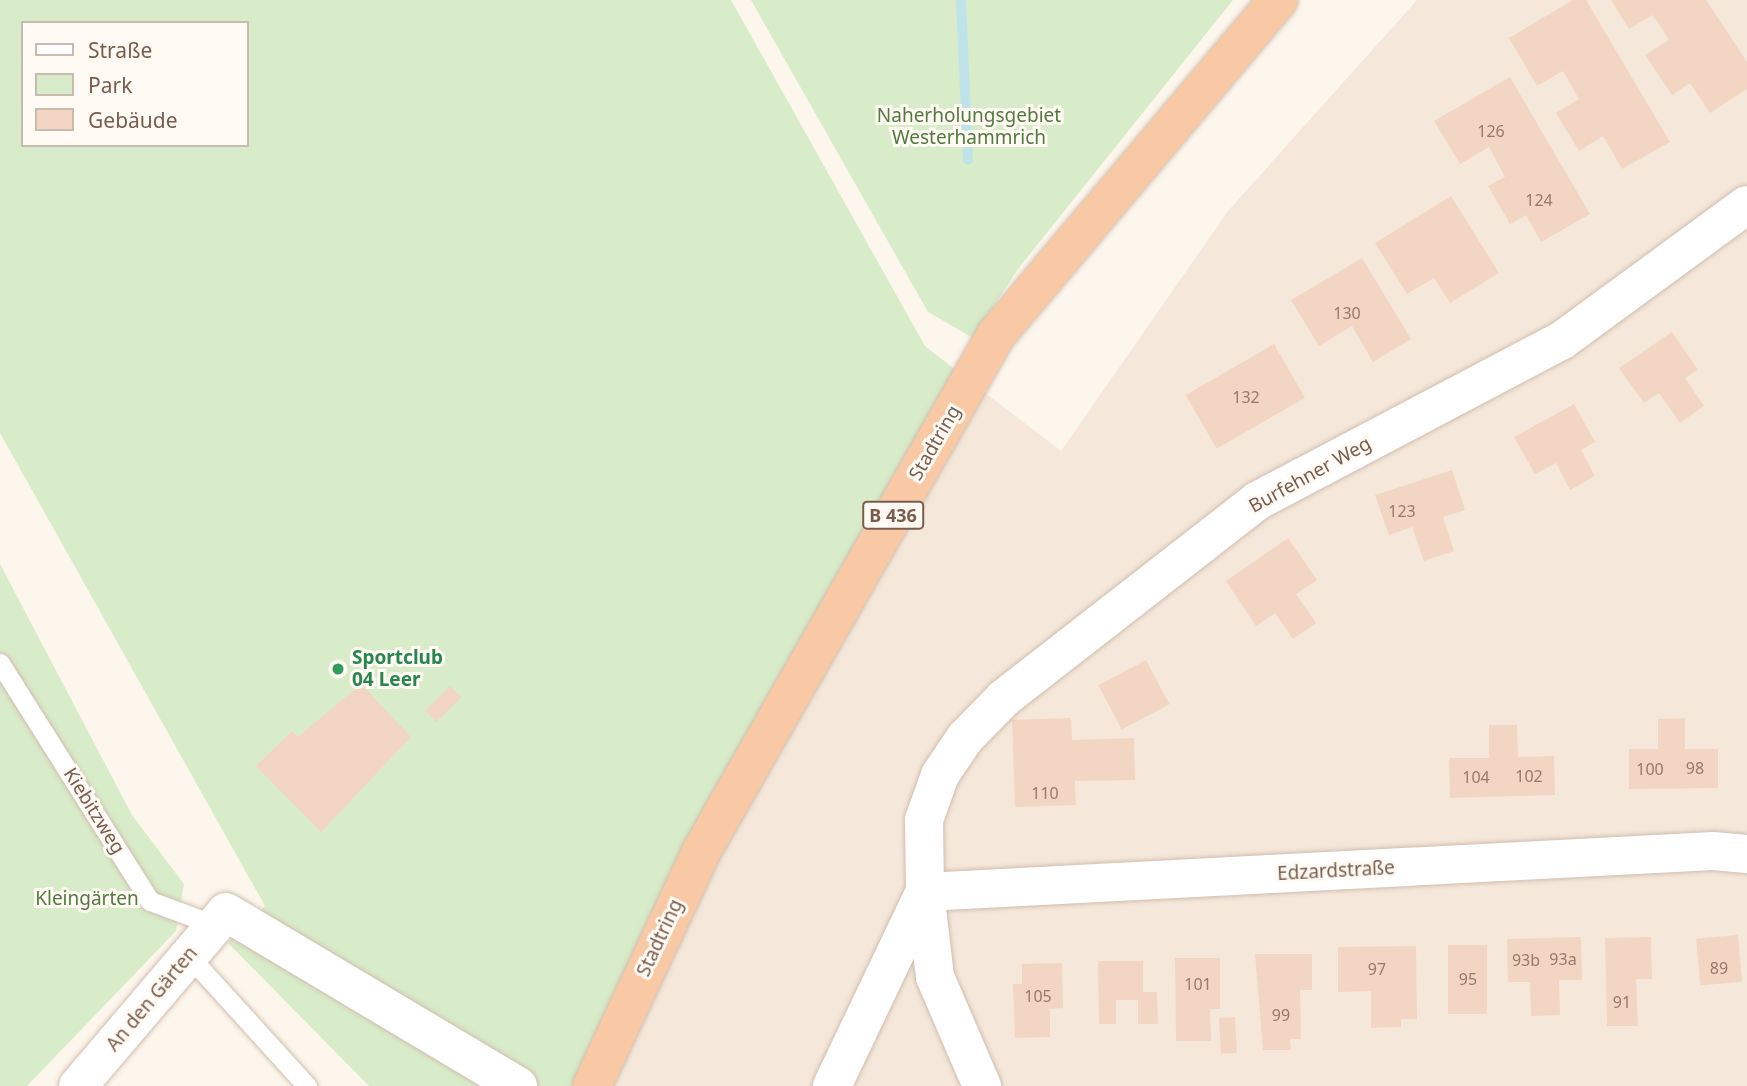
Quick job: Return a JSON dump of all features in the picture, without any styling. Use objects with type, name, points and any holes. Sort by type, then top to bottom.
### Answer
[{"type":"highway","name":"Stadtring","points":[[592,1086],[701,852],[996,335],[1278,0]]},
{"type":"street","name":"Burfehner Weg","points":[[982,1086],[935,977],[925,892],[924,820],[940,775],[1004,698],[1257,500],[1561,341],[1747,205]]},
{"type":"street","name":"Edzardstraße","points":[[925,892],[1713,851],[1747,855]]},
{"type":"street","points":[[832,1086],[925,892]]},
{"type":"street","points":[[221,919],[518,1086]]},
{"type":"street","name":"An den Gärten","points":[[78,1086],[221,919]]},
{"type":"lane","name":"Kiebitzweg","points":[[0,663],[150,901],[221,919]]},
{"type":"lane","points":[[189,956],[307,1086]]},
{"type":"shaded area","points":[[1417,0],[1747,0],[1747,1086],[607,1086],[713,856],[984,392],[1061,451],[1228,211]]},
{"type":"green space","name":"Sportclub 04 Leer","points":[[0,0],[731,0],[925,346],[984,392],[713,856],[607,1086],[369,1086],[228,943],[265,906],[0,433]]},
{"type":"green space","name":"Naherholungsgebiet Westerhammrich","points":[[751,0],[1233,0],[1018,269],[973,338],[928,312]]},
{"type":"green space","name":"Kleingärten","points":[[0,564],[132,815],[184,884],[176,931],[27,1086],[0,1086]]},
{"type":"building","points":[[1573,0],[1586,0],[1670,142],[1622,169],[1603,136],[1579,151],[1556,113],[1579,99],[1563,71],[1537,86],[1509,38]]},
{"type":"building","points":[[1611,0],[1706,0],[1747,62],[1747,89],[1710,113],[1690,83],[1672,95],[1645,55],[1669,40],[1653,15],[1629,29]]},
{"type":"building","points":[[1510,77],[1590,214],[1541,242],[1526,215],[1510,224],[1488,186],[1505,177],[1489,147],[1460,164],[1434,121]]},
{"type":"building","points":[[1451,196],[1499,273],[1450,303],[1434,278],[1407,294],[1375,243]]},
{"type":"building","points":[[1362,258],[1411,339],[1373,362],[1352,326],[1319,346],[1291,300]]},
{"type":"building","points":[[1672,332],[1698,370],[1685,378],[1704,406],[1680,423],[1659,393],[1644,403],[1619,368]]},
{"type":"building","points":[[1274,344],[1305,398],[1217,449],[1186,395]]},
{"type":"building","points":[[1574,404],[1595,442],[1581,450],[1595,476],[1570,490],[1556,463],[1535,474],[1514,437]]},
{"type":"building","points":[[1452,470],[1465,510],[1443,517],[1454,551],[1424,561],[1412,527],[1389,535],[1375,495]]},
{"type":"building","points":[[1288,538],[1317,580],[1296,594],[1316,623],[1293,639],[1275,613],[1256,626],[1226,581]]},
{"type":"building","points":[[1146,660],[1169,704],[1122,729],[1098,685]]},
{"type":"building","points":[[361,684],[411,737],[321,832],[256,766],[292,731],[298,737]]},
{"type":"building","points":[[450,686],[461,697],[437,722],[425,711]]},
{"type":"building","points":[[1071,718],[1072,740],[1134,738],[1135,780],[1075,781],[1076,805],[1015,807],[1012,720]]},
{"type":"building","points":[[1685,718],[1685,749],[1718,749],[1718,788],[1629,789],[1629,749],[1658,749],[1658,719]]},
{"type":"building","points":[[1489,725],[1517,725],[1518,757],[1554,756],[1555,795],[1450,798],[1449,758],[1489,758]]},
{"type":"building","points":[[1738,935],[1742,982],[1700,985],[1696,939]]},
{"type":"building","points":[[1581,937],[1582,980],[1559,980],[1560,1015],[1531,1016],[1530,982],[1508,982],[1507,939]]},
{"type":"building","points":[[1651,937],[1652,979],[1636,979],[1638,1026],[1607,1026],[1605,938]]},
{"type":"building","points":[[1448,945],[1487,945],[1487,1014],[1448,1014]]},
{"type":"building","points":[[1416,946],[1417,1019],[1401,1019],[1401,1027],[1371,1028],[1371,991],[1338,992],[1338,947]]},
{"type":"building","points":[[1255,954],[1312,954],[1312,990],[1300,990],[1301,1039],[1290,1039],[1291,1050],[1263,1050]]},
{"type":"building","points":[[1175,958],[1220,958],[1220,1009],[1210,1009],[1211,1041],[1176,1041]]},
{"type":"building","points":[[1098,961],[1143,961],[1143,992],[1157,992],[1158,1024],[1138,1024],[1138,1000],[1116,1000],[1116,1024],[1099,1024]]},
{"type":"building","points":[[1062,963],[1063,1008],[1050,1009],[1050,1037],[1015,1038],[1013,984],[1022,984],[1022,964]]},
{"type":"building","points":[[1235,1017],[1237,1053],[1221,1054],[1219,1018]]},
{"type":"waterway","points":[[961,0],[968,160]]},
{"type":"place","name":"Sportclub 04 Leer","points":[[338,669]]}]
